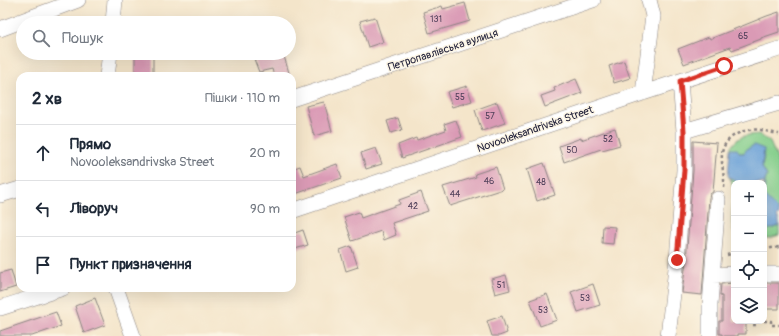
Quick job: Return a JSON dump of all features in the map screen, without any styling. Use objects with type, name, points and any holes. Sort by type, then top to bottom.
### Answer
[{"type":"street","points":[[35,16],[78,0]]},
{"type":"street","points":[[114,16],[115,0]]},
{"type":"street","name":"Петропавлівська вулиця","points":[[296,99],[593,0]]},
{"type":"street","points":[[643,93],[653,16],[649,0]]},
{"type":"street","points":[[0,29],[16,23]]},
{"type":"street","name":"Novooleksandrivska Street","points":[[296,210],[779,49]]},
{"type":"street","points":[[108,72],[109,60]]},
{"type":"street","points":[[668,336],[678,252],[684,170],[684,131],[680,81]]},
{"type":"street","points":[[684,131],[779,103]]},
{"type":"street","points":[[0,195],[16,190]]},
{"type":"street","points":[[710,336],[710,305],[718,201]]},
{"type":"street","points":[[713,275],[731,274]]},
{"type":"street","points":[[767,274],[779,274]]},
{"type":"street","points":[[0,308],[50,292]]},
{"type":"street","points":[[117,292],[133,336]]},
{"type":"path","points":[[718,201],[724,195],[722,152],[724,145],[729,138],[742,132],[752,130],[779,134]]},
{"type":"path","points":[[767,249],[779,247]]},
{"type":"path","points":[[767,321],[771,320],[771,325],[779,325]]},
{"type":"path","points":[[753,325],[757,324]]},
{"type":"green space","points":[[759,134],[770,142],[777,158],[779,174],[779,211],[767,199],[767,180],[765,180],[767,176],[762,167],[764,156],[747,149],[744,153],[740,153],[730,149],[736,141],[742,137]]},
{"type":"green space","points":[[779,226],[779,235],[767,238],[767,230]]},
{"type":"water","points":[[754,145],[764,149],[762,167],[767,176],[765,180],[733,180],[728,176],[730,149],[737,149],[740,153],[744,153],[747,149]]},
{"type":"water","points":[[767,199],[779,211],[779,215],[777,216],[779,226],[767,230]]},
{"type":"building","points":[[465,3],[470,21],[429,33],[423,12],[442,6],[443,9]]},
{"type":"building","points":[[779,12],[779,32],[732,50],[730,47],[684,64],[678,49],[709,37],[710,39]]},
{"type":"building","points":[[375,17],[383,42],[368,47],[360,21]]},
{"type":"building","points":[[135,60],[153,60],[153,72],[135,72]]},
{"type":"building","points":[[254,60],[285,60],[289,72],[273,72],[272,69],[259,72]]},
{"type":"building","points":[[624,61],[630,78],[614,83],[609,66]]},
{"type":"building","points":[[576,79],[582,93],[545,107],[541,96],[555,91],[554,88]]},
{"type":"building","points":[[467,86],[472,101],[452,107],[447,92]]},
{"type":"building","points":[[324,102],[332,131],[314,136],[306,106]]},
{"type":"building","points":[[497,102],[505,123],[482,131],[475,110]]},
{"type":"building","points":[[398,118],[402,130],[391,133],[387,121]]},
{"type":"building","points":[[456,120],[462,137],[402,158],[398,145],[416,138],[417,140],[446,130],[444,124]]},
{"type":"building","points":[[615,128],[620,145],[601,149],[564,162],[559,146]]},
{"type":"building","points":[[693,141],[717,143],[713,192],[710,194],[709,198],[702,295],[682,293],[693,171]]},
{"type":"building","points":[[376,148],[382,164],[366,169],[361,153]]},
{"type":"building","points":[[544,163],[555,195],[537,201],[527,169]]},
{"type":"building","points":[[337,164],[342,178],[296,194],[296,168],[300,166],[304,176]]},
{"type":"building","points":[[496,167],[503,189],[450,206],[443,187],[476,177],[475,174]]},
{"type":"building","points":[[421,192],[428,211],[392,223],[396,235],[384,240],[381,231],[352,241],[344,217],[359,212],[361,218],[400,204],[399,200]]},
{"type":"building","points":[[603,226],[615,227],[613,244],[602,243]]},
{"type":"building","points":[[303,230],[308,245],[296,249],[296,233]]},
{"type":"building","points":[[351,246],[358,267],[346,271],[340,250]]},
{"type":"building","points":[[11,270],[16,287],[0,292],[0,273]]},
{"type":"building","points":[[506,275],[510,290],[495,294],[491,279]]},
{"type":"building","points":[[731,283],[731,324],[746,324],[746,334],[738,334],[738,336],[722,336],[722,334],[719,334],[719,321],[722,321],[722,296],[720,296],[721,284]]},
{"type":"building","points":[[767,283],[779,283],[779,309],[767,309]]},
{"type":"building","points":[[593,284],[600,305],[578,312],[571,292]]},
{"type":"building","points":[[547,294],[557,320],[540,326],[530,300]]},
{"type":"building","points":[[95,298],[105,325],[84,333],[75,306]]},
{"type":"building","points":[[56,312],[61,326],[32,336],[0,336],[0,331]]},
{"type":"building","points":[[502,316],[507,333],[499,336],[492,336],[487,321]]},
{"type":"route","points":[[677,260],[684,170],[684,131],[680,81],[724,66]]}]
